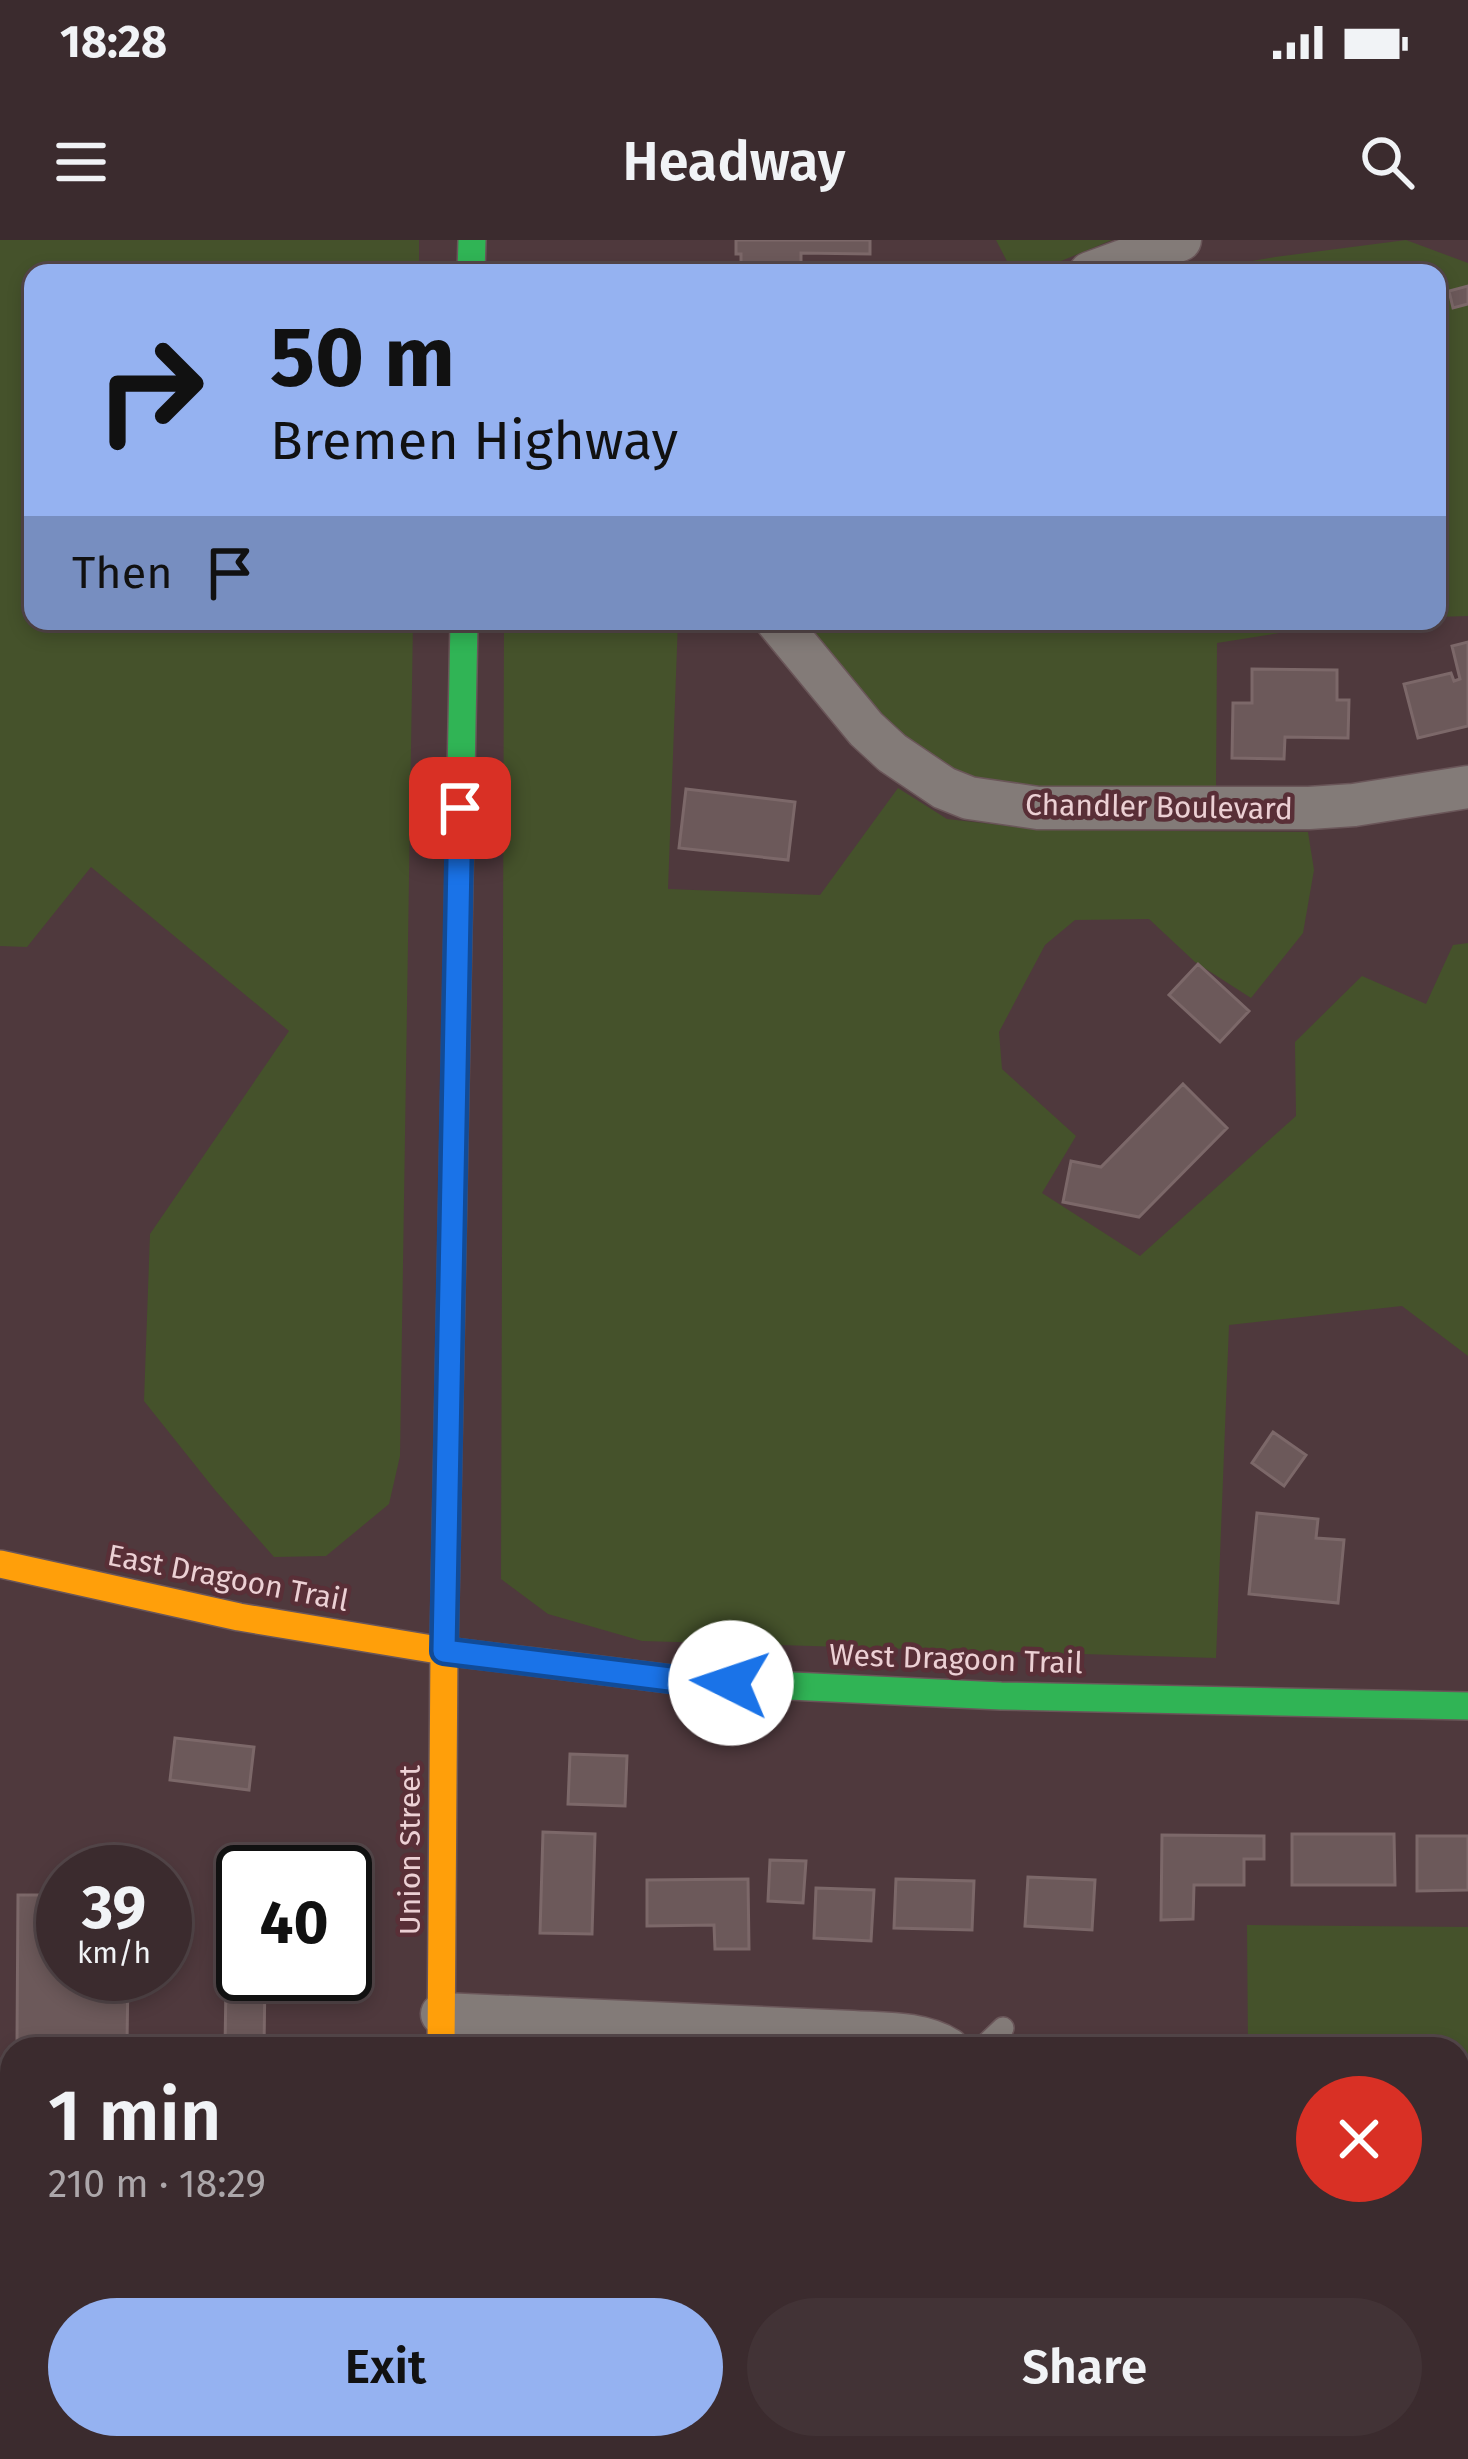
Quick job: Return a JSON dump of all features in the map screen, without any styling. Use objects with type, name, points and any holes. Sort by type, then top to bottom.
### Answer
[{"type":"street","points":[[1115,264],[1180,240]]},
{"type":"street","name":"Union Street","points":[[441,2032],[464,630]]},
{"type":"street","name":"Chandler Boulevard","points":[[784,630],[866,729],[892,753],[944,788],[969,798],[1038,808],[1309,808],[1468,787]]},
{"type":"street","name":"East Dragoon Trail","points":[[0,1564],[239,1617],[444,1651]]},
{"type":"street","name":"West Dragoon Trail","points":[[444,1651],[686,1681],[1000,1696],[1468,1706]]},
{"type":"street","points":[[441,2032],[853,2032],[915,2037]]},
{"type":"lane","points":[[994,2037],[1003,2028]]},
{"type":"green space","points":[[0,240],[419,240],[419,264],[24,264],[24,630],[413,630],[400,1456],[389,1504],[326,1556],[274,1557],[144,1401],[150,1234],[289,1031],[91,867],[27,947],[0,946]]},
{"type":"green space","points":[[996,240],[1112,240],[1054,264],[1008,264]]},
{"type":"green space","points":[[1406,240],[1468,263],[1468,616],[1446,617],[1446,264],[1235,264]]},
{"type":"green space","points":[[504,630],[678,630],[668,889],[820,895],[898,788],[947,819],[1044,830],[1308,832],[1314,870],[1303,933],[1251,998],[1195,962],[1149,919],[1075,920],[1045,945],[999,1032],[1002,1069],[1076,1136],[1042,1193],[1140,1256],[1296,1116],[1295,1042],[1362,976],[1426,1004],[1453,945],[1468,943],[1468,1356],[1402,1306],[1229,1325],[1216,1658],[642,1641],[548,1614],[501,1579]]},
{"type":"green space","points":[[808,630],[1299,630],[1217,643],[1216,788],[998,786],[922,761]]},
{"type":"green space","points":[[1247,1925],[1468,1927],[1468,2037],[1248,2037]]},
{"type":"building","points":[[736,240],[870,240],[870,254],[801,253],[801,264],[741,264],[741,254],[736,254]]},
{"type":"building","points":[[1468,286],[1468,304],[1453,308],[1449,291]]},
{"type":"building","points":[[1468,642],[1468,726],[1418,738],[1404,684],[1451,673],[1454,681],[1460,679],[1452,646]]},
{"type":"building","points":[[1252,669],[1337,670],[1337,700],[1349,700],[1348,738],[1285,737],[1284,759],[1232,758],[1233,703],[1252,703]]},
{"type":"building","points":[[686,789],[795,802],[788,860],[679,848]]},
{"type":"building","points":[[1198,964],[1249,1011],[1220,1042],[1169,995]]},
{"type":"building","points":[[1183,1084],[1227,1128],[1139,1217],[1063,1202],[1071,1161],[1101,1167]]},
{"type":"building","points":[[1273,1432],[1306,1455],[1284,1486],[1252,1463]]},
{"type":"building","points":[[1257,1513],[1318,1519],[1316,1538],[1344,1540],[1338,1603],[1249,1594]]},
{"type":"building","points":[[175,1738],[254,1747],[249,1790],[170,1780]]},
{"type":"building","points":[[570,1754],[627,1756],[625,1806],[568,1804]]},
{"type":"building","points":[[543,1832],[595,1834],[592,1934],[540,1933]]},
{"type":"building","points":[[1292,1834],[1394,1834],[1395,1885],[1292,1885]]},
{"type":"building","points":[[1162,1835],[1264,1836],[1264,1859],[1244,1859],[1244,1885],[1194,1885],[1193,1919],[1161,1920]]},
{"type":"building","points":[[1417,1836],[1468,1836],[1468,1890],[1417,1891]]},
{"type":"building","points":[[770,1860],[806,1861],[803,1903],[768,1901]]},
{"type":"building","points":[[1028,1877],[1095,1880],[1092,1930],[1025,1926]]},
{"type":"building","points":[[748,1879],[749,1949],[715,1949],[714,1925],[647,1926],[647,1880]]},
{"type":"building","points":[[896,1879],[974,1881],[972,1930],[894,1928]]},
{"type":"building","points":[[816,1888],[874,1890],[871,1941],[814,1938]]},
{"type":"building","points":[[18,1895],[36,1895],[36,2001],[128,2001],[127,2037],[17,2037]]},
{"type":"building","points":[[226,2001],[265,2001],[264,2037],[225,2037]]},
{"type":"traffic: fast","points":[[471,264],[472,240]]},
{"type":"traffic: fast","points":[[455,1085],[464,630]]},
{"type":"traffic: fast","points":[[543,1663],[686,1681],[1001,1696],[1468,1706]]},
{"type":"traffic: slow","points":[[441,2037],[455,1085]]},
{"type":"traffic: slow","points":[[0,1564],[239,1617],[543,1663]]},
{"type":"route","points":[[460,808],[444,1651],[731,1683]]}]
